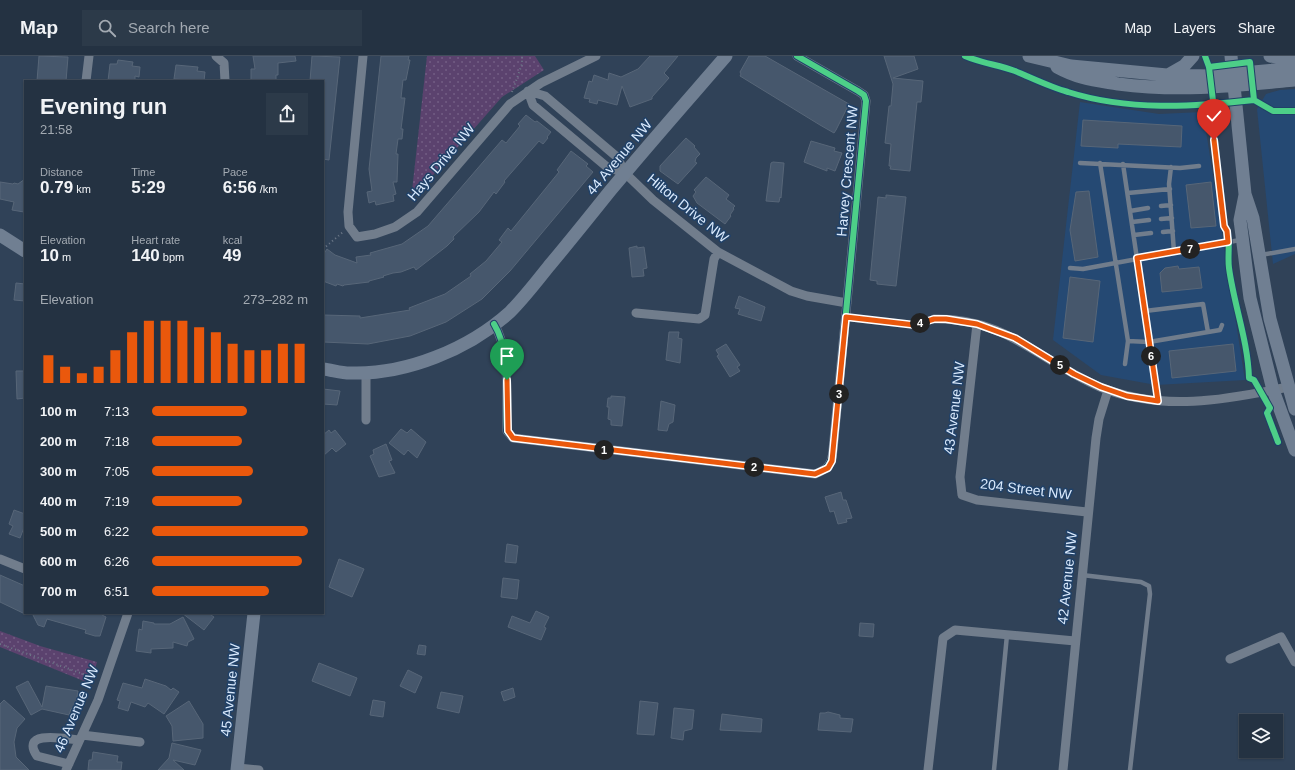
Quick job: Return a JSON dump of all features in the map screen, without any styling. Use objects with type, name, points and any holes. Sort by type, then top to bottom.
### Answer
[{"type":"main road","name":"44 Avenue NW","points":[[494,324],[510,311],[538,279],[726,56]]},
{"type":"main road","points":[[1028,56],[1046,62],[1073,76],[1086,80],[1160,88],[1211,89],[1234,80],[1295,68]]},
{"type":"main road","points":[[1166,75],[1184,66],[1193,56]]},
{"type":"main road","points":[[1231,56],[1246,194],[1253,218],[1270,319],[1292,386],[1295,409]]},
{"type":"main road","points":[[1270,56],[1295,60]]},
{"type":"main road","points":[[1046,62],[1097,69],[1234,80],[1295,80]]},
{"type":"main road","points":[[1246,194],[1240,220],[1250,298],[1273,390],[1295,450]]},
{"type":"main road","points":[[0,235],[24,250]]},
{"type":"main road","points":[[324,369],[350,373],[413,365],[442,354],[474,338],[494,324]]},
{"type":"main road","name":"45 Avenue NW","points":[[238,769],[254,614]]},
{"type":"street","points":[[86,80],[90,56]]},
{"type":"street","points":[[216,56],[224,63],[225,80]]},
{"type":"street","points":[[349,226],[348,212],[363,56]]},
{"type":"street","name":"Hays Drive NW","points":[[349,226],[357,237],[375,234],[395,227],[417,212],[498,117],[515,100],[528,91],[596,56]]},
{"type":"street","name":"Harvey Crescent NW","points":[[494,324],[503,350],[507,380],[508,431],[513,438],[815,474],[828,468],[832,461],[866,101],[864,95],[858,91],[797,56]]},
{"type":"street","points":[[528,91],[533,105],[607,167],[625,174]]},
{"type":"street","points":[[528,91],[545,96],[617,157],[625,174]]},
{"type":"street","name":"Hilton Drive NW","points":[[625,174],[653,200],[718,252],[775,282],[802,294],[821,300],[847,303]]},
{"type":"street","points":[[636,313],[699,318],[705,315],[714,259],[718,252]]},
{"type":"street","points":[[934,319],[956,319],[977,324],[1015,338],[1074,374],[1108,390],[1127,396],[1158,401],[1183,402],[1230,398],[1292,386]]},
{"type":"street","name":"43 Avenue NW","points":[[962,495],[960,477],[977,324]]},
{"type":"street","points":[[366,372],[366,420]]},
{"type":"street","name":"42 Avenue NW","points":[[1063,770],[1087,512],[1097,428],[1108,390]]},
{"type":"street","name":"204 Street NW","points":[[962,495],[977,500],[1087,512]]},
{"type":"street","points":[[0,559],[24,569]]},
{"type":"street","name":"46 Avenue NW","points":[[67,767],[106,682],[116,643],[128,614]]},
{"type":"street","points":[[928,770],[943,638],[955,630],[1075,641]]},
{"type":"street","points":[[1230,659],[1281,637],[1295,662]]},
{"type":"street","points":[[67,767],[37,756],[33,751],[33,745],[37,739],[43,737],[81,738],[140,742]]},
{"type":"street","points":[[238,769],[259,770]]},
{"type":"lane","points":[[1080,163],[1171,167],[1199,166]]},
{"type":"lane","points":[[1100,163],[1128,341],[1125,364]]},
{"type":"lane","points":[[1123,164],[1158,401]]},
{"type":"lane","points":[[1171,167],[1170,189],[1174,252]]},
{"type":"lane","points":[[1128,193],[1170,189]]},
{"type":"lane","points":[[1161,206],[1171,205]]},
{"type":"lane","points":[[1130,211],[1148,208]]},
{"type":"lane","points":[[1161,219],[1172,218]]},
{"type":"lane","points":[[1132,222],[1149,220]]},
{"type":"lane","points":[[1163,232],[1173,230]]},
{"type":"lane","points":[[1134,235],[1151,233]]},
{"type":"lane","points":[[1070,268],[1083,269],[1242,240]]},
{"type":"lane","points":[[1259,255],[1295,249]]},
{"type":"lane","points":[[1145,311],[1202,304],[1208,332]]},
{"type":"lane","points":[[1128,341],[1149,342],[1220,330],[1222,325]]},
{"type":"lane","points":[[1082,575],[1141,582],[1149,586],[1150,594],[1130,770]]},
{"type":"lane","points":[[994,770],[1007,635]]},
{"type":"path","points":[[515,100],[512,96],[512,88],[522,64],[522,56]]},
{"type":"path","points":[[324,248],[349,226]]},
{"type":"path","points":[[846,317],[915,325],[934,319]]},
{"type":"path","points":[[0,644],[106,682]]},
{"type":"shaded area","points":[[427,56],[535,56],[544,70],[502,97],[411,200]]},
{"type":"shaded area","points":[[1295,89],[1295,254],[1273,264],[1257,109],[1266,94],[1280,90]]},
{"type":"shaded area","points":[[1080,102],[1159,114],[1203,112],[1245,380],[1156,385],[1101,375],[1053,340]]},
{"type":"shaded area","points":[[0,631],[40,646],[97,662],[91,684],[0,647]]},
{"type":"building","points":[[39,56],[68,57],[66,80],[37,80]]},
{"type":"building","points":[[253,56],[295,56],[296,61],[278,63],[278,75],[276,75],[276,80],[251,80],[251,69],[255,69]]},
{"type":"building","points":[[312,56],[340,57],[329,160],[324,159],[324,80],[310,80]]},
{"type":"building","points":[[381,56],[409,56],[408,60],[410,60],[406,80],[403,80],[401,98],[405,98],[401,129],[403,129],[402,139],[398,139],[396,154],[398,154],[397,182],[393,182],[396,194],[393,195],[394,201],[376,205],[375,201],[369,203],[367,192],[372,191],[369,169]]},
{"type":"building","points":[[650,56],[678,56],[664,73],[669,78],[652,97],[652,99],[630,107],[622,86],[617,105],[598,100],[597,104],[589,102],[590,99],[584,98],[589,81],[592,82],[594,75],[608,80],[609,73],[621,77],[638,69]]},
{"type":"building","points":[[749,56],[765,56],[849,104],[834,133],[740,76],[740,72]]},
{"type":"building","points":[[884,56],[914,56],[918,69],[893,78],[923,81],[921,102],[917,102],[910,171],[890,169],[891,166],[889,166],[891,144],[885,143],[893,84]]},
{"type":"building","points":[[118,60],[133,62],[132,66],[140,67],[139,77],[135,76],[135,80],[108,80],[110,64],[117,64]]},
{"type":"building","points":[[176,65],[198,67],[197,71],[205,72],[204,80],[174,79]]},
{"type":"building","points":[[526,115],[535,122],[537,121],[551,132],[543,144],[539,141],[504,181],[505,182],[496,194],[494,192],[479,212],[453,237],[454,239],[447,246],[416,270],[414,267],[383,276],[384,277],[369,282],[343,286],[337,284],[336,286],[324,281],[324,254],[327,249],[335,255],[357,263],[356,257],[371,255],[370,253],[402,244],[428,226],[502,140],[506,143],[520,126],[518,124]]},
{"type":"building","points":[[1083,120],[1182,126],[1181,147],[1118,144],[1118,148],[1081,146]]},
{"type":"building","points":[[686,138],[695,146],[694,147],[700,154],[696,158],[695,162],[697,163],[678,184],[660,171],[660,166]]},
{"type":"building","points":[[811,141],[835,148],[834,151],[842,153],[835,171],[827,168],[827,171],[804,162]]},
{"type":"building","points":[[571,151],[588,164],[586,166],[593,172],[510,271],[482,299],[446,322],[410,336],[368,344],[324,342],[324,315],[360,316],[360,318],[410,310],[409,308],[445,294],[471,276],[470,274],[486,261],[502,242],[499,240],[508,228],[511,231],[559,172],[557,170]]},
{"type":"building","points":[[771,163],[784,163],[781,198],[780,197],[779,202],[766,201]]},
{"type":"building","points":[[706,177],[729,195],[726,199],[735,206],[730,215],[731,216],[725,224],[697,203],[693,196],[696,192],[694,190]]},
{"type":"building","points":[[24,180],[24,212],[12,210],[14,202],[0,199],[0,182],[18,184]]},
{"type":"building","points":[[1211,182],[1216,226],[1191,228],[1186,185]]},
{"type":"building","points":[[1089,191],[1098,257],[1075,261],[1070,230],[1076,192]]},
{"type":"building","points":[[886,195],[906,197],[896,286],[877,284],[877,281],[870,280],[878,197],[886,198]]},
{"type":"building","points":[[637,246],[637,248],[644,247],[647,268],[643,269],[644,276],[632,277],[629,248]]},
{"type":"building","points":[[1178,266],[1179,269],[1199,267],[1202,288],[1162,292],[1160,273],[1165,268]]},
{"type":"building","points":[[1070,277],[1100,281],[1093,342],[1063,338]]},
{"type":"building","points":[[16,283],[24,284],[24,301],[14,300]]},
{"type":"building","points":[[739,296],[765,307],[761,321],[738,314],[740,309],[735,308]]},
{"type":"building","points":[[669,332],[679,332],[678,338],[682,339],[680,363],[666,360]]},
{"type":"building","points":[[726,344],[740,365],[737,367],[740,371],[730,377],[717,356],[719,355],[716,350]]},
{"type":"building","points":[[1233,344],[1236,371],[1172,378],[1169,351]]},
{"type":"building","points":[[16,371],[24,371],[24,398],[17,399]]},
{"type":"building","points":[[324,389],[340,391],[337,405],[324,404]]},
{"type":"building","points":[[611,396],[625,397],[622,426],[611,425],[611,420],[608,419],[608,398],[611,398]]},
{"type":"building","points":[[661,401],[675,405],[673,422],[669,424],[667,431],[658,430]]},
{"type":"building","points":[[401,429],[407,433],[411,429],[426,442],[417,458],[408,450],[404,455],[389,443]]},
{"type":"building","points":[[329,430],[331,433],[335,430],[346,444],[336,452],[332,448],[324,455],[324,434]]},
{"type":"building","points":[[386,444],[392,460],[389,461],[395,473],[379,477],[370,456],[374,454],[373,450]]},
{"type":"building","points":[[841,492],[843,500],[846,500],[852,518],[846,519],[847,522],[838,524],[834,511],[830,512],[825,497]]},
{"type":"building","points":[[14,510],[24,514],[24,528],[20,538],[9,534],[13,526],[9,524]]},
{"type":"building","points":[[507,544],[518,546],[516,563],[505,562]]},
{"type":"building","points":[[339,559],[364,569],[352,597],[329,587]]},
{"type":"building","points":[[0,575],[24,586],[24,614],[0,602]]},
{"type":"building","points":[[503,578],[519,580],[517,599],[501,597]]},
{"type":"building","points":[[536,611],[549,617],[544,627],[546,628],[541,640],[508,627],[512,616],[530,623]]},
{"type":"building","points":[[32,614],[102,614],[106,617],[100,636],[85,633],[86,630],[47,619],[44,627],[38,625]]},
{"type":"building","points":[[183,614],[210,614],[214,617],[204,630]]},
{"type":"building","points":[[183,617],[194,639],[188,642],[187,646],[173,642],[173,648],[151,649],[151,653],[136,651],[139,629],[142,630],[143,621],[154,624],[170,624]]},
{"type":"building","points":[[860,623],[874,624],[873,637],[859,636]]},
{"type":"building","points":[[419,645],[426,646],[425,655],[417,654]]},
{"type":"building","points":[[319,663],[357,678],[350,696],[312,681]]},
{"type":"building","points":[[408,670],[422,677],[415,693],[400,686]]},
{"type":"building","points":[[145,679],[166,686],[171,690],[173,688],[179,692],[164,714],[148,703],[145,707],[131,702],[128,711],[118,708],[120,701],[117,700],[123,683],[142,688]]},
{"type":"building","points":[[28,681],[42,707],[46,686],[78,691],[75,709],[71,709],[69,715],[42,709],[31,715],[16,687]]},
{"type":"building","points":[[513,688],[515,697],[504,701],[501,692]]},
{"type":"building","points":[[441,692],[463,696],[459,713],[437,708]]},
{"type":"building","points":[[4,700],[25,719],[17,728],[14,742],[16,757],[29,770],[0,770],[0,704]]},
{"type":"building","points":[[373,700],[385,702],[383,717],[370,715]]},
{"type":"building","points":[[189,701],[203,724],[203,738],[173,741],[172,726],[166,716]]},
{"type":"building","points":[[640,701],[658,703],[654,735],[637,734]]},
{"type":"building","points":[[674,708],[694,710],[692,729],[684,731],[683,740],[671,738]]},
{"type":"building","points":[[828,712],[840,715],[840,718],[853,719],[851,732],[818,730],[820,713]]},
{"type":"building","points":[[722,714],[762,719],[761,732],[720,730]]},
{"type":"building","points":[[172,743],[201,750],[195,765],[173,760],[184,770],[158,770],[169,758]]},
{"type":"building","points":[[93,752],[118,756],[117,762],[122,762],[121,770],[88,770],[89,760],[92,760]]},
{"type":"cycle path","points":[[494,324],[500,336],[503,348],[506,376],[507,431],[513,438],[815,474],[826,468],[832,459],[833,450],[866,101],[864,95],[858,91],[797,56]]},
{"type":"cycle path","points":[[965,56],[1015,71],[1061,90],[1114,102],[1137,105],[1184,106],[1254,100]]},
{"type":"cycle path","points":[[1205,56],[1209,67],[1214,109],[1213,131],[1224,226],[1229,241],[1229,268],[1244,337],[1249,378],[1254,380],[1270,408],[1267,413],[1278,442]]},
{"type":"cycle path","points":[[1209,67],[1250,62],[1254,100],[1273,111],[1295,111]]},
{"type":"route","points":[[507,380],[506,418],[508,431],[513,438],[815,474],[828,468],[832,461],[846,317],[915,325],[934,319],[964,320],[989,327],[1015,338],[1074,374],[1108,390],[1127,396],[1158,401],[1137,258],[1228,242],[1227,231],[1224,226],[1214,140]]}]
